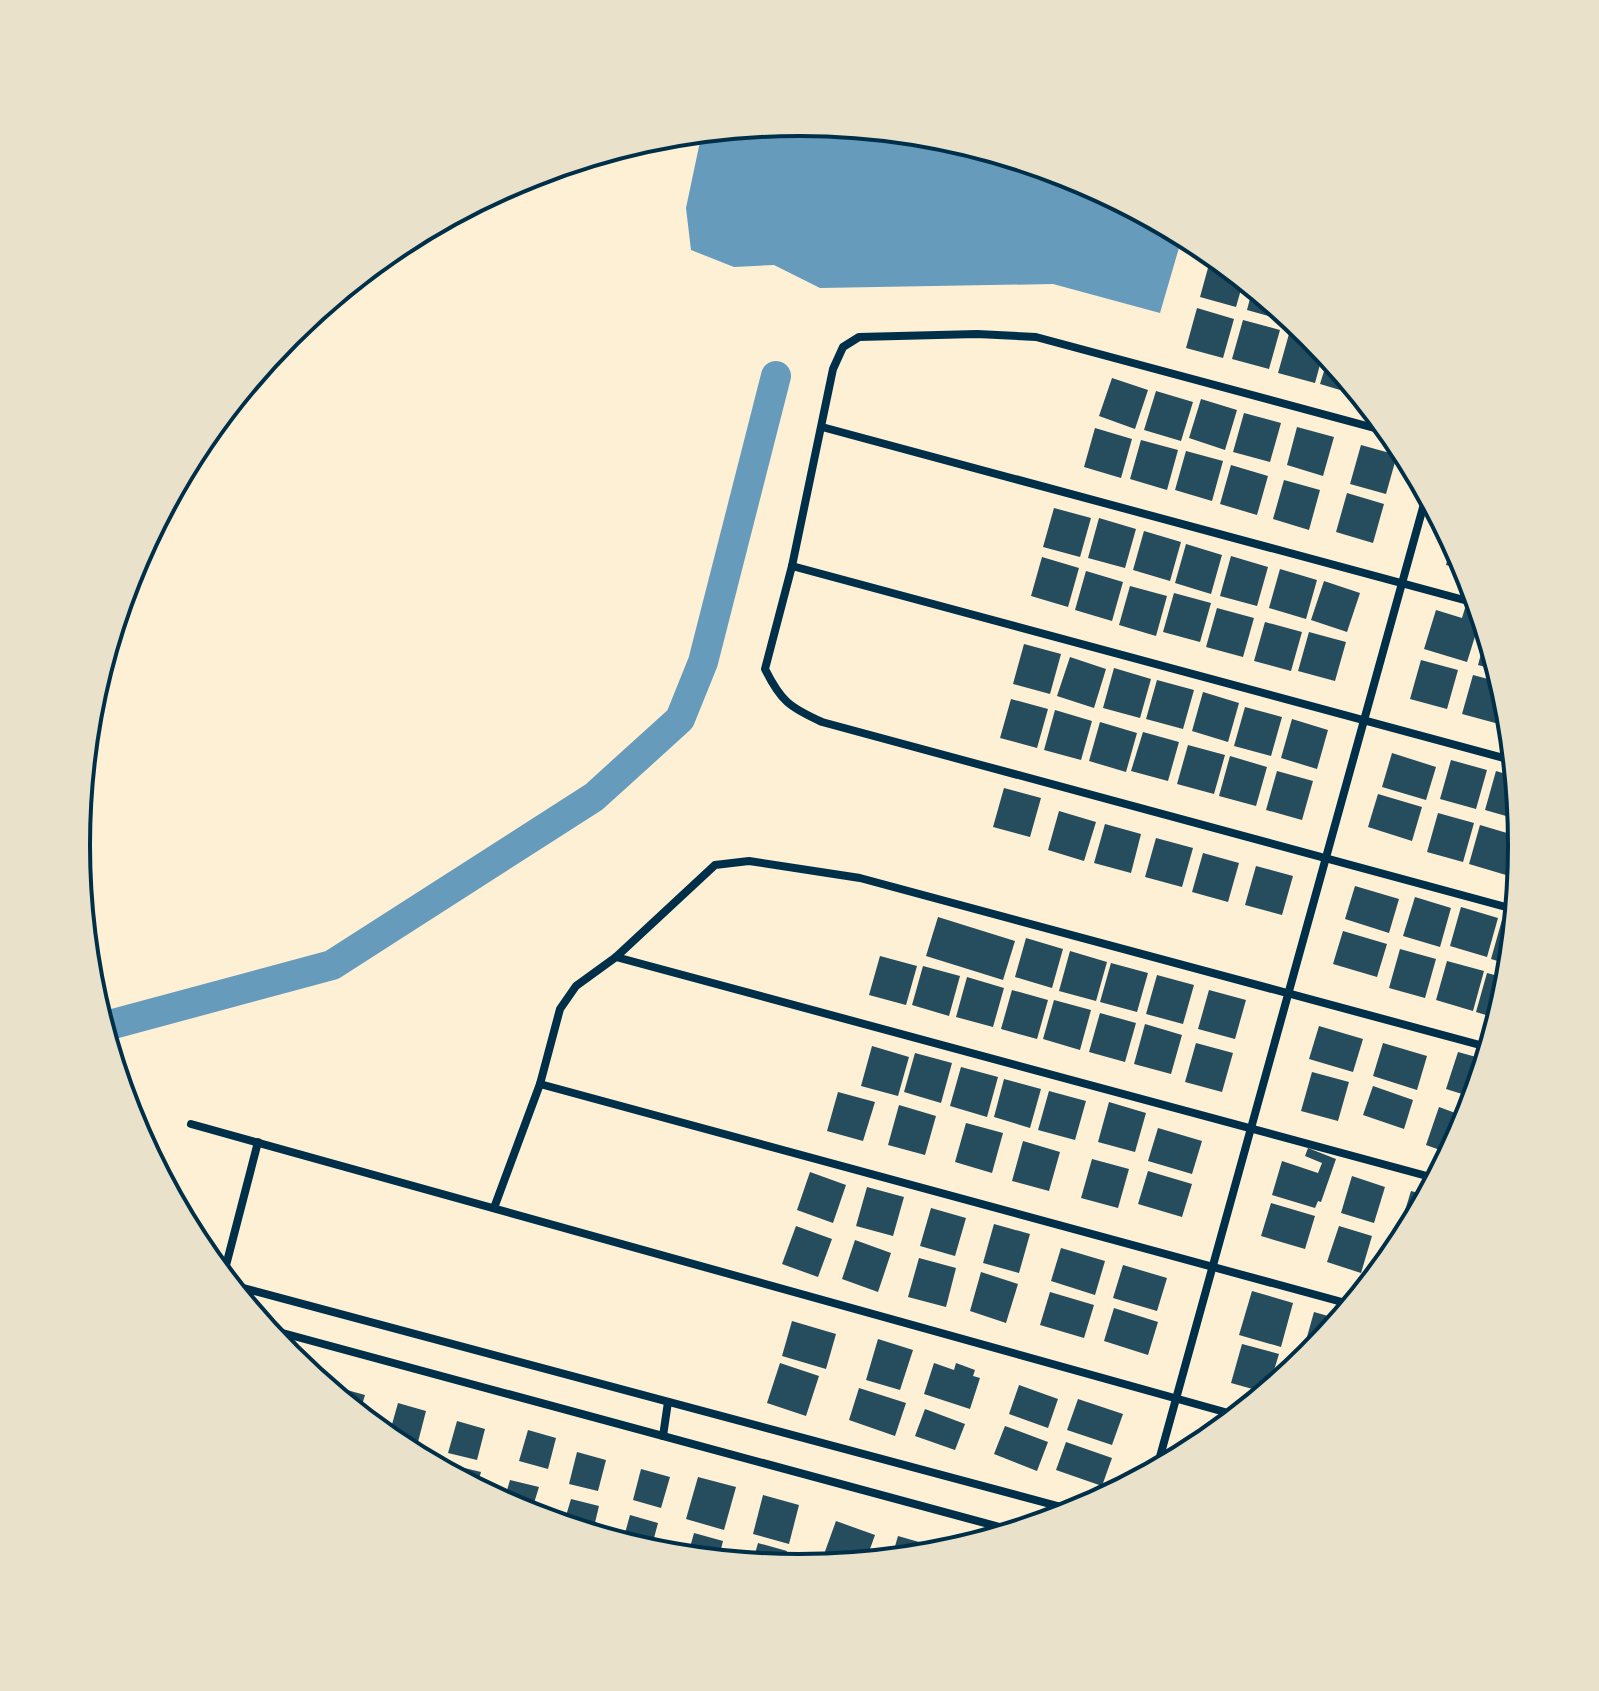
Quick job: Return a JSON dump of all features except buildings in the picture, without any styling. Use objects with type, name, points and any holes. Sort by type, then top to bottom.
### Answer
[{"type":"street","points":[[1372,427],[1036,337],[977,334],[859,337],[843,347],[833,369],[792,566],[765,669],[778,694],[797,711],[822,722],[1506,907]]},
{"type":"street","points":[[822,427],[1465,600]]},
{"type":"street","points":[[1160,1456],[1423,508]]},
{"type":"street","points":[[792,566],[1503,758]]},
{"type":"street","points":[[494,1208],[540,1084],[560,1009],[576,986],[616,957],[715,865],[749,861],[860,878],[1480,1045]]},
{"type":"street","points":[[616,957],[1427,1176]]},
{"type":"street","points":[[540,1084],[1342,1302]]},
{"type":"street","points":[[191,1124],[1225,1412]]},
{"type":"street","points":[[227,1263],[258,1142]]},
{"type":"street","points":[[247,1289],[1058,1506]]},
{"type":"street","points":[[286,1334],[998,1526]]},
{"type":"street","points":[[663,1436],[668,1402]]},
{"type":"water","points":[[800,136],[846,138],[938,150],[1028,174],[1113,209],[1179,247],[1160,313],[1053,284],[820,288],[774,265],[734,267],[691,250],[686,208],[700,143]]},
{"type":"waterway","points":[[113,1024],[332,965],[594,797],[680,719],[703,662],[776,376]]}]
